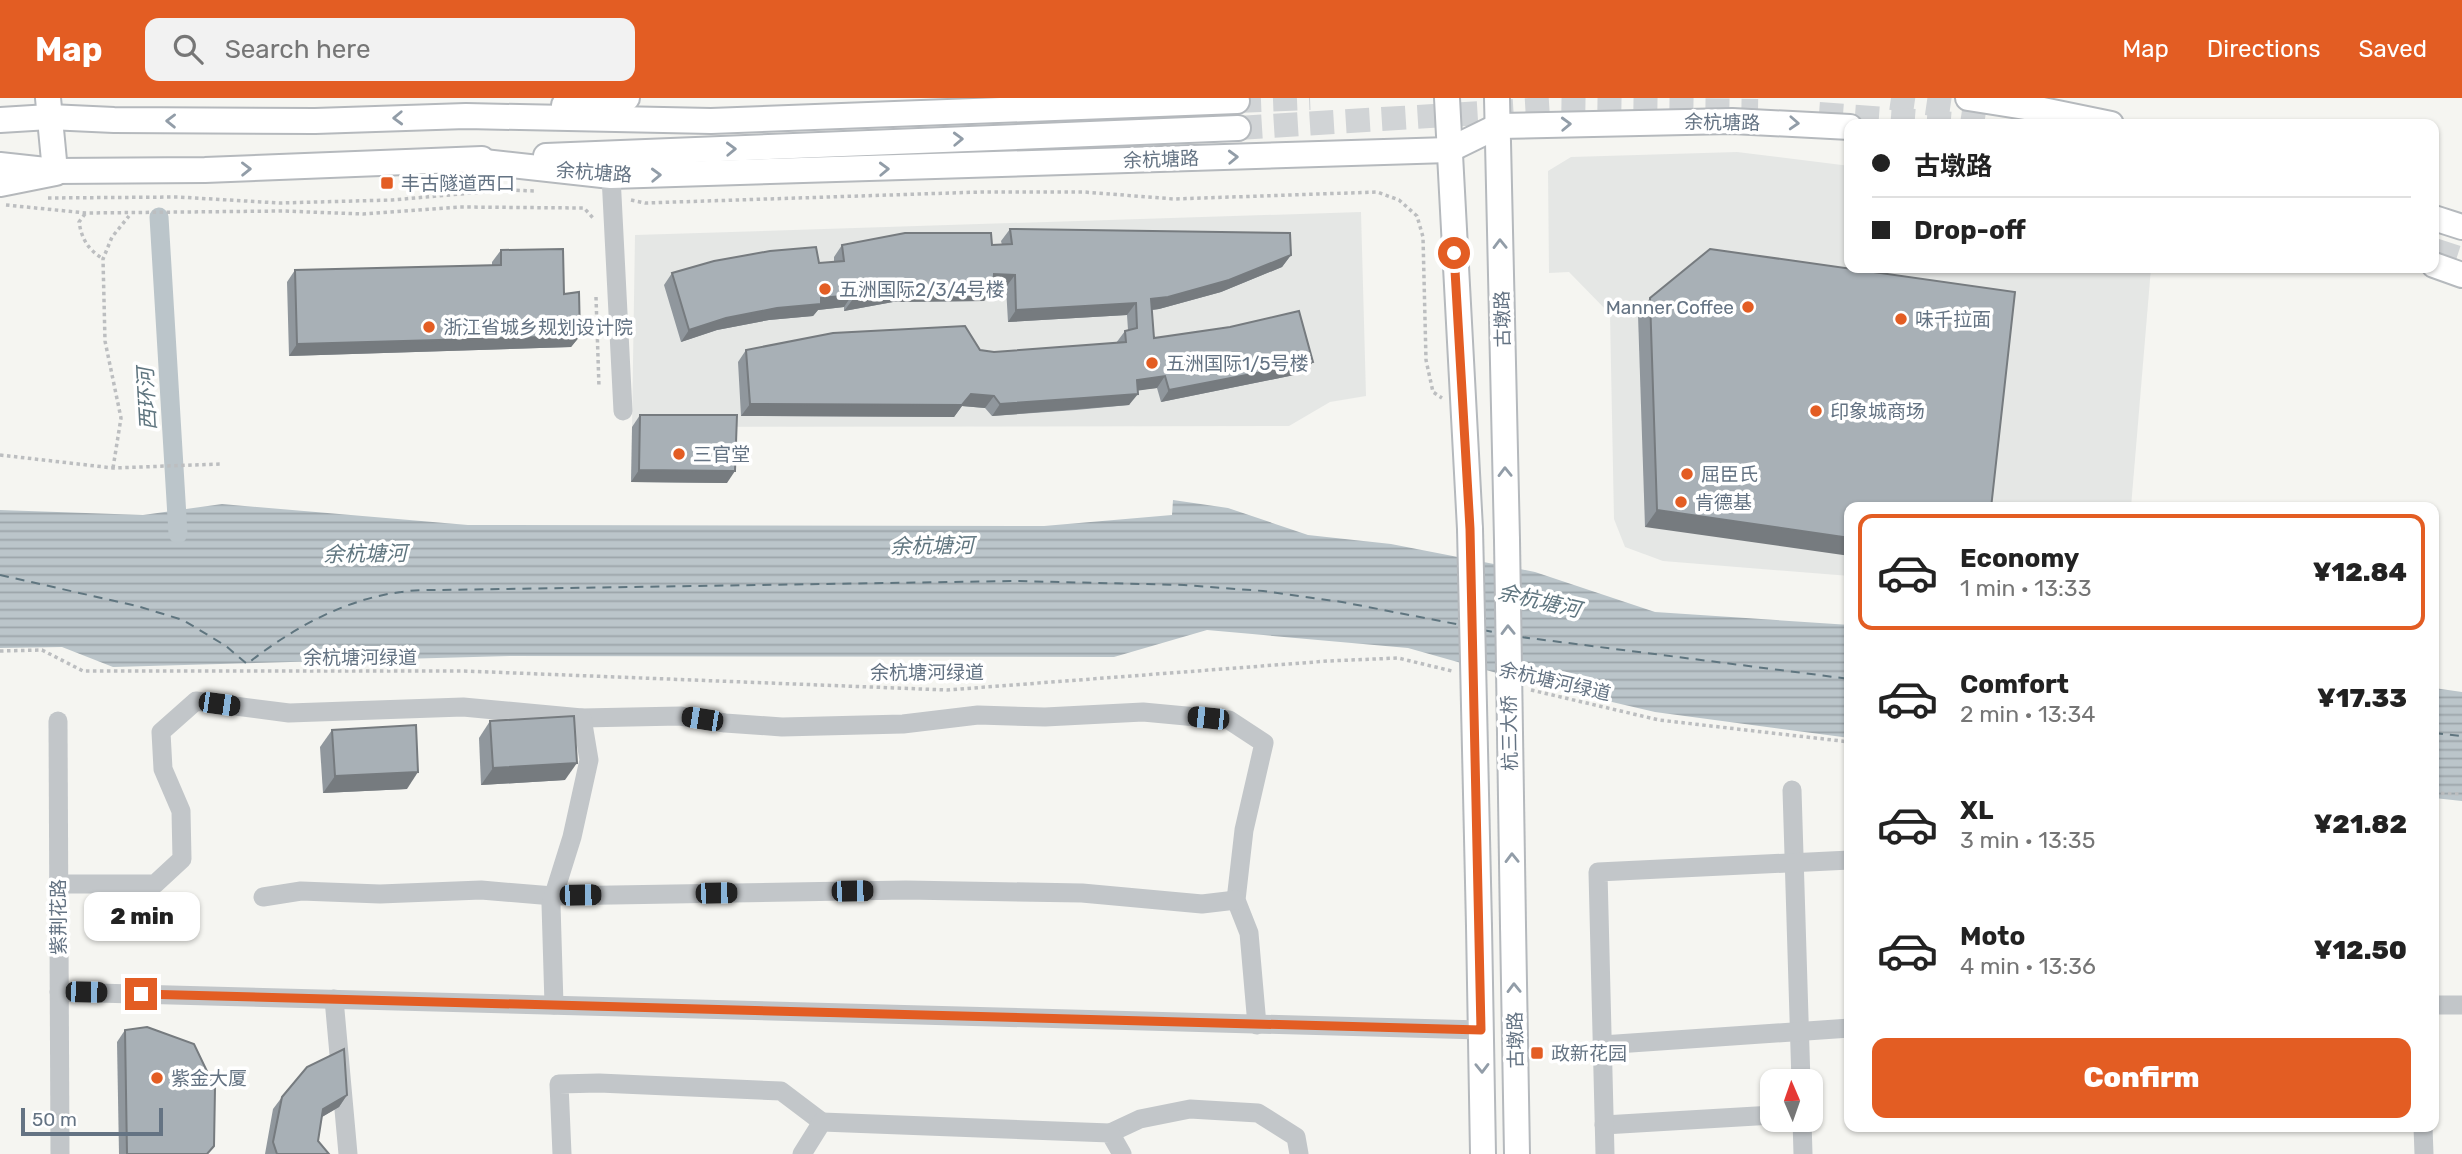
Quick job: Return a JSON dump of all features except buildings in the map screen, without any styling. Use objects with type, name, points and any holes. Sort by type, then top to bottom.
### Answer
[{"type":"highway","points":[[0,182],[55,171]]},
{"type":"main road","points":[[466,116],[626,98]]},
{"type":"main road","points":[[1447,98],[1449,150]]},
{"type":"main road","name":"古墩路","points":[[1497,98],[1507,540]]},
{"type":"main road","points":[[1968,98],[2086,119]]},
{"type":"main road","points":[[0,120],[49,108],[114,120],[315,121],[466,116],[711,121],[1237,101]]},
{"type":"main road","points":[[49,108],[55,171]]},
{"type":"main road","name":"余杭塘路","points":[[467,160],[612,187],[1449,150],[1498,126],[1732,121],[1844,127]]},
{"type":"main road","name":"余杭塘路","points":[[0,165],[55,171],[313,167],[1238,128]]},
{"type":"main road","name":"杭三大桥","points":[[1449,150],[1470,529],[1479,926]]},
{"type":"main road","points":[[2439,220],[2462,227]]},
{"type":"main road","points":[[2439,267],[2462,275]]},
{"type":"main road","name":"杭三大桥","points":[[1507,540],[1513,926]]},
{"type":"main road","name":"古墩路","points":[[1479,926],[1483,1154]]},
{"type":"main road","name":"古墩路","points":[[1513,926],[1517,1154]]},
{"type":"street","points":[[612,187],[622,411]]},
{"type":"street","points":[[58,884],[155,884],[182,859],[181,811],[163,769],[161,732],[196,701],[289,713],[463,707],[582,718],[680,716],[725,723],[782,727],[903,724],[978,715],[1045,717],[1143,712],[1229,720],[1264,743],[1244,830],[1236,900],[1249,933],[1258,1024]]},
{"type":"street","points":[[554,1005],[551,904],[572,836],[589,760],[582,718]]},
{"type":"street","name":"紫荆花路","points":[[58,721],[60,1154]]},
{"type":"street","points":[[1792,790],[1800,1069]]},
{"type":"street","points":[[1605,1154],[1598,872],[1844,860]]},
{"type":"street","points":[[263,897],[301,891],[380,894],[481,890],[553,896],[906,890],[1082,893],[1202,904],[1236,900]]},
{"type":"street","points":[[59,992],[1481,1030]]},
{"type":"street","points":[[334,999],[348,1154]]},
{"type":"street","points":[[2439,1005],[2462,1005]]},
{"type":"street","points":[[1602,1045],[1844,1028]]},
{"type":"street","points":[[562,1154],[559,1084],[599,1083],[781,1091],[822,1122],[1110,1133],[1140,1119],[1190,1109],[1258,1113],[1296,1137],[1299,1154]]},
{"type":"street","points":[[1604,1125],[1760,1116]]},
{"type":"street","points":[[802,1154],[822,1122]]},
{"type":"street","points":[[1802,1132],[1803,1154]]},
{"type":"street","points":[[2423,1132],[2424,1154]]},
{"type":"street","points":[[1110,1133],[1122,1154]]},
{"type":"path","points":[[612,187],[645,203],[981,192],[1084,192],[1174,199],[1377,192],[1399,200],[1417,216],[1423,237],[1426,360],[1433,392],[1442,398],[1443,407]]},
{"type":"path","points":[[41,198],[178,197],[279,203],[393,200],[506,190],[545,192]]},
{"type":"path","points":[[1,205],[86,213],[283,211],[363,214],[459,207],[584,208],[593,217],[594,230]]},
{"type":"path","points":[[86,213],[79,222],[82,238],[90,251],[103,259]]},
{"type":"path","points":[[113,468],[121,418],[105,341],[103,259],[112,237],[129,216]]},
{"type":"path","points":[[596,295],[600,387]]},
{"type":"path","points":[[0,455],[113,468],[221,464]]},
{"type":"path","name":"余杭塘河绿道","points":[[0,651],[42,650],[83,671],[464,671],[947,690],[1398,658],[1461,673]]},
{"type":"path","name":"余杭塘河绿道","points":[[1527,689],[1659,720],[1844,741]]},
{"type":"path","points":[[2439,793],[2462,794]]},
{"type":"shaded area","points":[[1737,152],[1844,165],[1844,273],[2151,273],[2131,502],[1844,502],[1844,576],[1663,561],[1625,547],[1614,519],[1610,314],[1569,272],[1549,273],[1548,171],[1571,157]]},
{"type":"shaded area","points":[[1361,212],[1366,396],[1330,402],[1289,426],[632,427],[635,235]]},
{"type":"water","name":"余杭塘河","points":[[1173,500],[1228,508],[1308,535],[1391,544],[1535,572],[1655,612],[1844,625],[1844,737],[1655,712],[1539,685],[1408,648],[1207,630],[1114,657],[512,656],[113,667],[62,647],[0,648],[0,510],[143,515],[222,504],[468,525],[1044,526],[1172,515]]},
{"type":"water","points":[[2439,689],[2462,692],[2462,801],[2439,799]]},
{"type":"waterway","name":"西环河","points":[[159,217],[178,534]]},
{"type":"ferry route","points":[[0,575],[137,606],[183,620],[226,646],[247,664],[300,628],[339,609],[380,596],[420,590],[1015,581],[1184,585],[1263,591],[1342,602],[1461,625]]},
{"type":"ferry route","points":[[1483,630],[1498,633]]},
{"type":"ferry route","points":[[1521,637],[1844,678]]},
{"type":"ferry route","points":[[2439,734],[2462,736]]},
{"type":"tunnel","points":[[1237,101],[1310,98]]},
{"type":"tunnel","points":[[1891,98],[1994,113]]},
{"type":"tunnel","points":[[1238,128],[1561,108],[1758,111]]},
{"type":"tunnel","points":[[1819,114],[1886,119]]},
{"type":"tunnel","points":[[2439,252],[2462,259]]},
{"type":"place","name":"丰古隧道西口","points":[[387,183]]},
{"type":"place","name":"五洲国际2/3/4号楼","points":[[825,289]]},
{"type":"place","name":"Manner Coffee","points":[[1748,307]]},
{"type":"place","name":"味千拉面","points":[[1901,319]]},
{"type":"place","name":"浙江省城乡规划设计院","points":[[429,327]]},
{"type":"place","name":"五洲国际1/5号楼","points":[[1152,363]]},
{"type":"place","name":"印象城商场","points":[[1816,411]]},
{"type":"place","name":"三官堂","points":[[679,454]]},
{"type":"place","name":"屈臣氏","points":[[1687,474]]},
{"type":"place","name":"肯德基","points":[[1681,502]]},
{"type":"place","name":"政新花园","points":[[1537,1053]]},
{"type":"place","name":"紫金大厦","points":[[157,1078]]},
{"type":"route","points":[[141,994],[1481,1030],[1470,529],[1454,253]]}]
